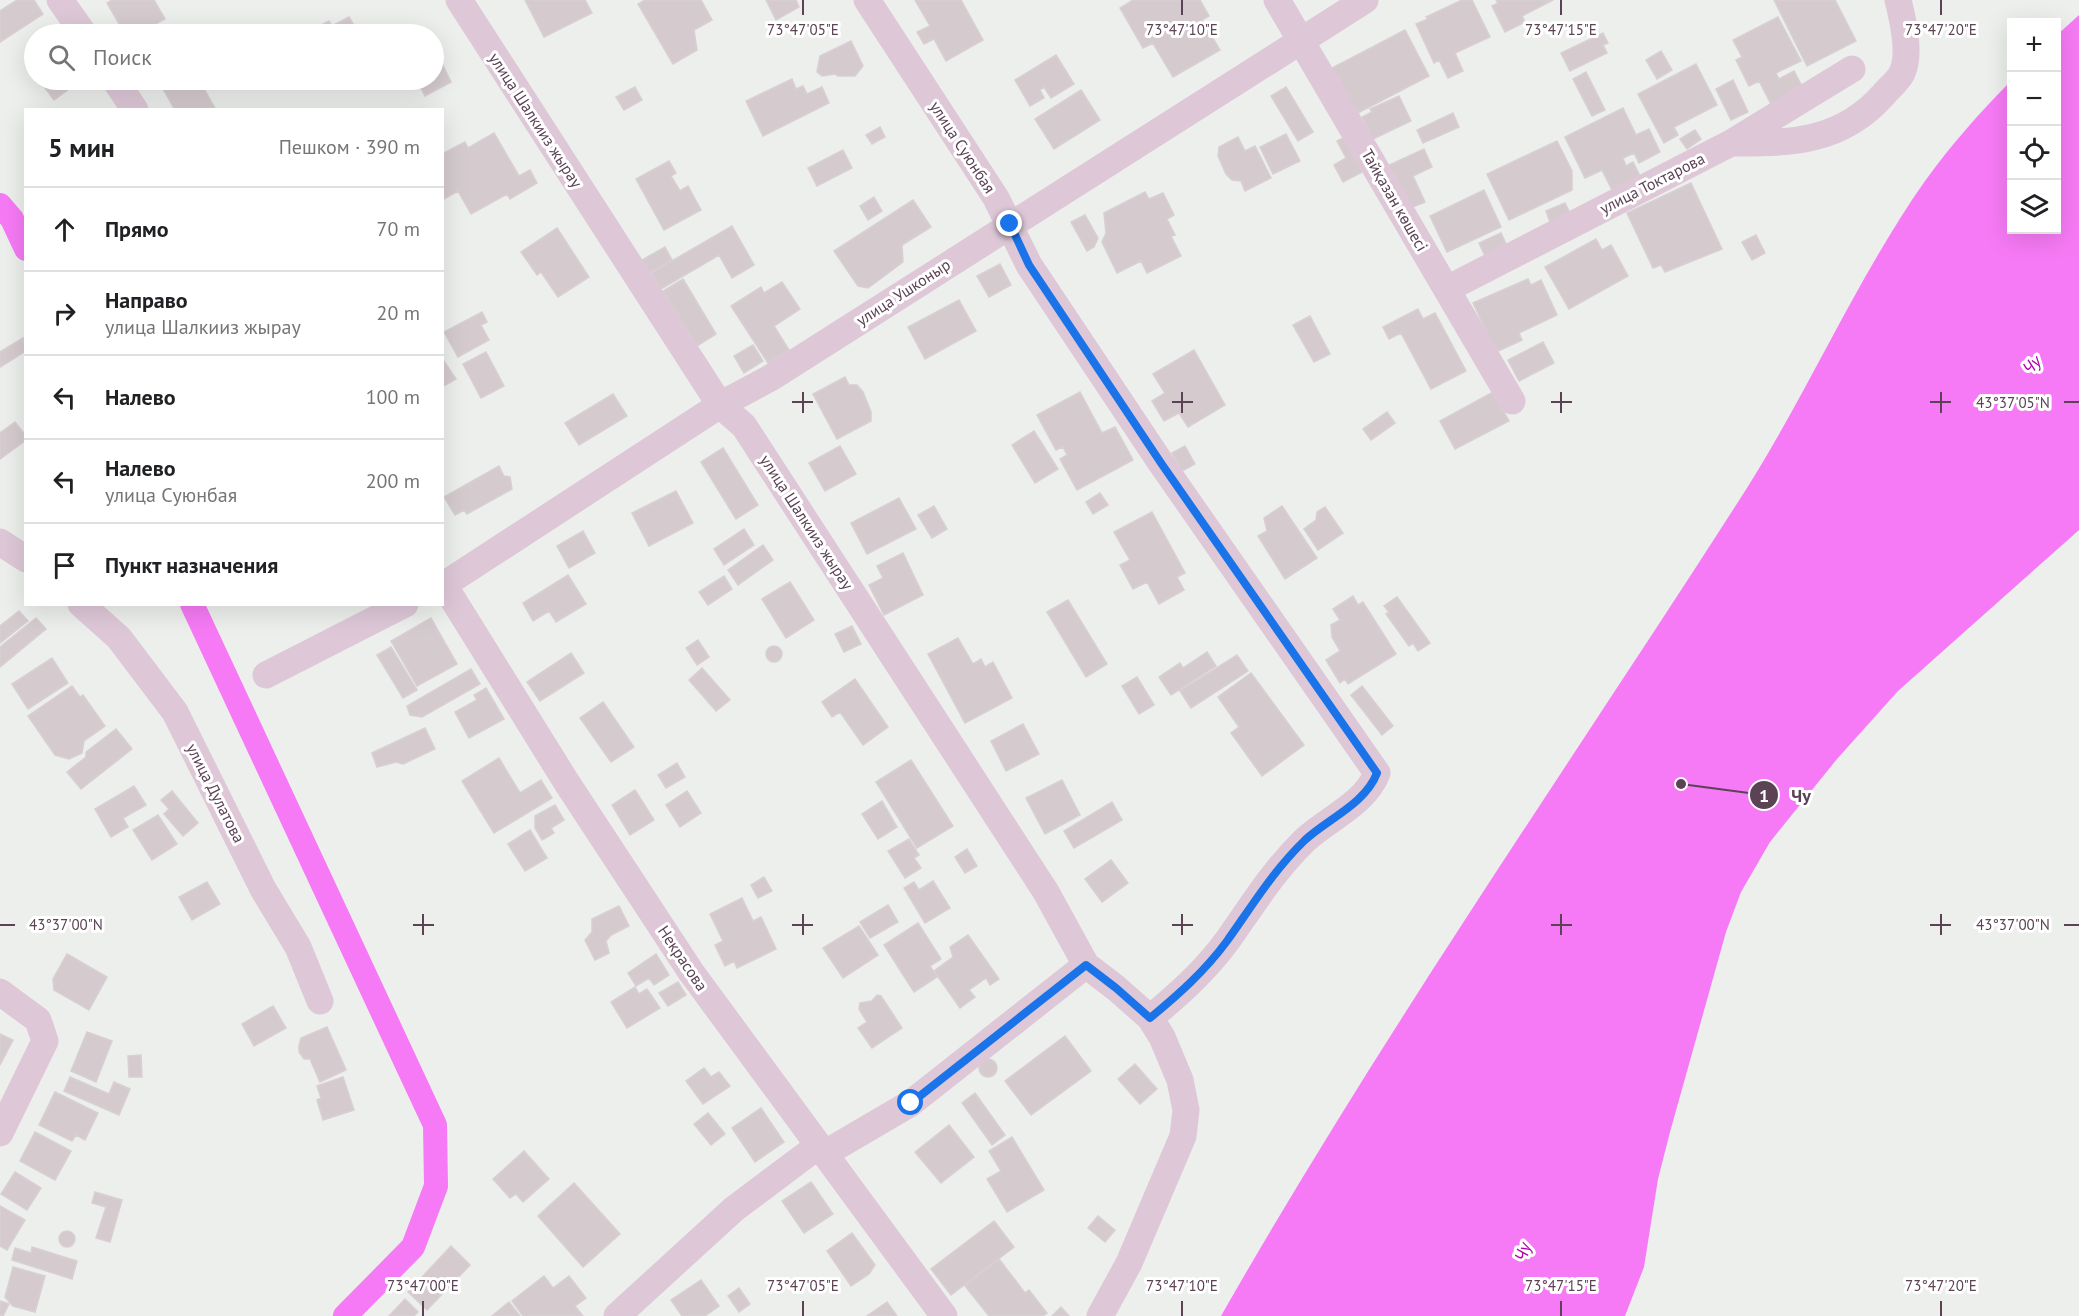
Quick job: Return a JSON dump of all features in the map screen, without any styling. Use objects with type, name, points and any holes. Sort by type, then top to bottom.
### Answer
[{"type":"street","points":[[60,0],[77,24]]},
{"type":"street","name":"улица Шалкииз жырау","points":[[459,0],[720,405],[744,426],[1046,892],[1086,965],[1116,988],[1156,1028]]},
{"type":"street","name":"улица Суюнбая","points":[[867,0],[996,198],[1029,265],[1161,463],[1377,773],[1371,788],[1305,840],[1257,895],[1226,942],[1156,1028]]},
{"type":"street","name":"Тайқазан көшесі","points":[[1277,0],[1512,401]]},
{"type":"street","name":"улица Ушконыр","points":[[446,577],[720,405],[772,377],[1365,0]]},
{"type":"street","points":[[1898,0],[1906,34]]},
{"type":"street","points":[[1731,142],[1788,143],[1798,141],[1831,133],[1871,109],[1903,73],[1906,34],[1914,0]]},
{"type":"street","name":"улица Токтарова","points":[[1447,290],[1731,142],[1852,69]]},
{"type":"street","points":[[122,90],[134,108]]},
{"type":"street","points":[[0,542],[24,558]]},
{"type":"street","name":"Некрасова","points":[[446,577],[567,783],[685,962],[944,1316]]},
{"type":"street","name":"улица Дулатова","points":[[83,606],[119,638],[175,712],[263,889],[298,947],[320,1002]]},
{"type":"street","points":[[266,675],[401,606]]},
{"type":"street","points":[[617,1316],[734,1209],[821,1150],[911,1103],[1086,965]]},
{"type":"street","points":[[0,992],[38,1020],[45,1041],[0,1132]]},
{"type":"street","points":[[1100,1316],[1129,1263],[1183,1136],[1186,1110],[1180,1080],[1156,1028]]},
{"type":"water","points":[[2079,15],[2079,530],[1898,691],[1837,759],[1770,842],[1741,892],[1726,932],[1670,1132],[1658,1179],[1644,1267],[1625,1316],[1221,1316],[1283,1210],[1412,1002],[1747,488],[1900,218],[1945,155],[2007,85],[2007,234],[2061,234],[2061,31]]},
{"type":"building","points":[[17,0],[34,0],[43,14],[24,24],[24,26],[0,42],[0,11]]},
{"type":"building","points":[[112,0],[154,0],[165,19],[156,24],[119,24],[107,3]]},
{"type":"building","points":[[525,0],[585,0],[592,13],[544,37]]},
{"type":"building","points":[[645,0],[701,0],[712,20],[694,30],[697,50],[673,64],[638,4]]},
{"type":"building","points":[[766,0],[796,0],[799,7],[776,20]]},
{"type":"building","points":[[915,0],[961,0],[983,40],[946,61],[934,39],[924,44],[917,32],[930,26]]},
{"type":"building","points":[[1133,0],[1200,0],[1209,16],[1202,20],[1220,50],[1173,77],[1153,43],[1143,48],[1120,8]]},
{"type":"building","points":[[1462,0],[1472,0],[1490,37],[1455,53],[1463,71],[1448,78],[1439,60],[1434,63],[1416,24]]},
{"type":"building","points":[[1496,0],[1553,0],[1522,16],[1525,22],[1505,32],[1492,6],[1498,3]]},
{"type":"building","points":[[1774,0],[1835,0],[1856,41],[1807,66]]},
{"type":"building","points":[[349,17],[353,24],[336,24]]},
{"type":"building","points":[[1778,17],[1801,61],[1776,73],[1779,79],[1794,71],[1805,92],[1773,108],[1759,81],[1749,86],[1736,60],[1742,57],[1733,40]]},
{"type":"building","points":[[1405,30],[1429,76],[1356,114],[1332,68]]},
{"type":"building","points":[[1603,33],[1608,43],[1603,45],[1607,53],[1570,71],[1561,53]]},
{"type":"building","points":[[851,41],[863,66],[855,76],[835,74],[822,76],[817,72],[820,56]]},
{"type":"building","points":[[1661,51],[1672,70],[1657,79],[1646,60]]},
{"type":"building","points":[[1056,55],[1074,84],[1051,98],[1044,87],[1040,90],[1044,98],[1030,106],[1015,80]]},
{"type":"building","points":[[1696,64],[1717,105],[1674,127],[1678,135],[1664,143],[1638,94]]},
{"type":"building","points":[[444,68],[451,82],[444,86]]},
{"type":"building","points":[[1586,72],[1605,110],[1592,116],[1573,79]]},
{"type":"building","points":[[792,79],[796,89],[803,86],[807,94],[822,87],[829,103],[763,136],[746,101]]},
{"type":"building","points":[[1733,80],[1748,112],[1731,120],[1716,89]]},
{"type":"building","points":[[635,87],[642,100],[624,110],[616,97]]},
{"type":"building","points":[[1286,87],[1313,132],[1298,141],[1271,96]]},
{"type":"building","points":[[46,90],[68,90],[54,100]]},
{"type":"building","points":[[164,90],[205,90],[215,108],[174,108]]},
{"type":"building","points":[[422,90],[436,90],[425,96]]},
{"type":"building","points":[[1081,90],[1100,120],[1054,149],[1035,119]]},
{"type":"building","points":[[1399,96],[1411,121],[1373,139],[1362,117],[1372,112],[1370,109]]},
{"type":"building","points":[[1623,108],[1636,135],[1649,129],[1660,152],[1639,163],[1634,153],[1623,158],[1626,166],[1633,162],[1641,178],[1613,192],[1602,170],[1585,178],[1565,137]]},
{"type":"building","points":[[1453,113],[1459,127],[1423,143],[1417,130]]},
{"type":"building","points":[[880,127],[885,137],[872,144],[866,135]]},
{"type":"building","points":[[1695,130],[1701,139],[1687,149],[1680,139]]},
{"type":"building","points":[[494,133],[519,176],[530,170],[537,183],[510,199],[507,194],[471,214],[458,191],[444,199],[444,153],[465,142],[468,148]]},
{"type":"building","points":[[1286,134],[1300,161],[1273,174],[1260,147]]},
{"type":"building","points":[[1349,135],[1368,169],[1343,182],[1334,165],[1346,158],[1337,141]]},
{"type":"building","points":[[1238,137],[1245,151],[1255,146],[1271,178],[1245,191],[1241,181],[1232,180],[1226,174],[1218,156],[1219,147]]},
{"type":"building","points":[[1557,141],[1572,171],[1572,190],[1509,220],[1487,174]]},
{"type":"building","points":[[1424,149],[1432,167],[1413,176],[1425,202],[1410,208],[1385,167]]},
{"type":"building","points":[[843,150],[852,168],[817,186],[808,168]]},
{"type":"building","points":[[669,161],[676,173],[671,176],[680,191],[688,186],[701,210],[664,230],[636,179]]},
{"type":"building","points":[[1691,183],[1722,249],[1665,272],[1661,265],[1653,268],[1627,213]]},
{"type":"building","points":[[1484,190],[1501,227],[1447,252],[1430,216]]},
{"type":"building","points":[[1145,192],[1149,199],[1163,193],[1174,215],[1167,219],[1175,235],[1171,236],[1181,256],[1147,273],[1141,261],[1117,273],[1102,242],[1106,233],[1104,213]]},
{"type":"building","points":[[874,197],[882,211],[868,220],[860,206]]},
{"type":"building","points":[[913,200],[931,227],[902,245],[903,262],[868,288],[858,286],[834,251]]},
{"type":"building","points":[[1565,203],[1570,213],[1550,222],[1546,211]]},
{"type":"building","points":[[1085,215],[1098,238],[1094,247],[1087,251],[1071,222]]},
{"type":"building","points":[[732,226],[754,265],[732,278],[719,255],[661,289],[651,273]]},
{"type":"building","points":[[557,228],[589,277],[558,297],[541,272],[537,275],[521,252]]},
{"type":"building","points":[[1501,233],[1507,246],[1485,256],[1479,243]]},
{"type":"building","points":[[1756,235],[1765,253],[1752,260],[1742,242]]},
{"type":"building","points":[[1596,239],[1602,250],[1611,245],[1628,276],[1569,309],[1545,267]]},
{"type":"building","points":[[665,247],[672,260],[650,273],[642,260]]},
{"type":"building","points":[[1000,264],[1011,285],[989,297],[977,276]]},
{"type":"building","points":[[683,279],[716,334],[697,346],[663,291]]},
{"type":"building","points":[[1528,279],[1531,285],[1541,280],[1557,315],[1519,333],[1522,340],[1496,352],[1473,303]]},
{"type":"building","points":[[782,282],[800,309],[774,326],[789,350],[768,363],[731,306],[761,287],[764,293]]},
{"type":"building","points":[[959,300],[976,331],[925,359],[908,327]]},
{"type":"building","points":[[1418,309],[1423,319],[1435,313],[1466,371],[1431,389],[1401,333],[1389,339],[1383,327]]},
{"type":"building","points":[[482,312],[487,322],[481,325],[489,340],[458,357],[444,332]]},
{"type":"building","points":[[1310,316],[1330,354],[1314,362],[1293,325]]},
{"type":"building","points":[[23,338],[24,352],[0,367],[0,352]]},
{"type":"building","points":[[1543,342],[1554,363],[1519,381],[1508,360]]},
{"type":"building","points":[[753,345],[763,361],[744,373],[734,356]]},
{"type":"building","points":[[1194,350],[1225,405],[1188,427],[1179,413],[1164,421],[1152,401],[1165,393],[1153,374]]},
{"type":"building","points":[[486,352],[504,386],[481,398],[463,364]]},
{"type":"building","points":[[444,361],[456,379],[444,386]]},
{"type":"building","points":[[845,377],[849,385],[857,385],[863,392],[871,412],[871,421],[837,439],[813,394]]},
{"type":"building","points":[[1080,392],[1102,433],[1115,427],[1133,460],[1077,490],[1060,459],[1067,455],[1063,447],[1056,450],[1037,415]]},
{"type":"building","points":[[1493,392],[1509,421],[1455,449],[1440,421]]},
{"type":"building","points":[[613,394],[627,416],[579,445],[565,423]]},
{"type":"building","points":[[1387,412],[1395,423],[1371,440],[1363,429]]},
{"type":"building","points":[[15,422],[24,433],[24,441],[0,459],[0,433]]},
{"type":"building","points":[[1034,431],[1058,469],[1035,483],[1012,445]]},
{"type":"building","points":[[840,446],[856,474],[825,491],[809,463]]},
{"type":"building","points":[[1185,446],[1195,464],[1182,471],[1172,453]]},
{"type":"building","points":[[723,448],[758,505],[736,519],[701,462]]},
{"type":"building","points":[[499,466],[504,476],[510,477],[512,489],[467,514],[464,510],[455,515],[444,497]]},
{"type":"building","points":[[676,491],[693,523],[649,546],[632,513]]},
{"type":"building","points":[[1100,493],[1108,505],[1093,514],[1086,502]]},
{"type":"building","points":[[899,498],[916,529],[867,554],[851,523]]},
{"type":"building","points":[[934,506],[947,529],[932,538],[918,515]]},
{"type":"building","points":[[1282,506],[1317,558],[1285,579],[1258,536],[1267,531],[1264,518]]},
{"type":"building","points":[[1325,507],[1343,533],[1318,550],[1304,529],[1316,520],[1317,512]]},
{"type":"building","points":[[1152,512],[1185,573],[1177,577],[1184,590],[1159,604],[1147,582],[1133,589],[1120,565],[1130,560],[1114,532]]},
{"type":"building","points":[[744,529],[754,545],[724,565],[714,549]]},
{"type":"building","points":[[583,531],[595,553],[569,568],[557,546]]},
{"type":"building","points":[[763,545],[773,560],[738,585],[728,570]]},
{"type":"building","points":[[903,553],[923,595],[884,615],[869,585],[883,578],[877,566]]},
{"type":"building","points":[[568,575],[586,604],[556,622],[549,611],[533,621],[523,603]]},
{"type":"building","points":[[724,576],[732,589],[708,605],[699,592]]},
{"type":"building","points":[[790,582],[814,620],[786,638],[762,599]]},
{"type":"building","points":[[1353,596],[1358,605],[1363,602],[1396,654],[1348,684],[1345,679],[1340,683],[1326,660],[1340,651],[1332,637],[1331,625],[1340,620],[1333,609]]},
{"type":"building","points":[[1397,597],[1430,643],[1418,651],[1413,643],[1409,646],[1386,614],[1389,612],[1384,606]]},
{"type":"building","points":[[1068,600],[1107,664],[1086,677],[1047,612]]},
{"type":"building","points":[[19,611],[28,621],[0,643],[0,626]]},
{"type":"building","points":[[36,618],[46,629],[0,667],[0,647]]},
{"type":"building","points":[[431,618],[457,664],[417,686],[391,641]]},
{"type":"building","points":[[852,626],[861,644],[844,652],[835,634]]},
{"type":"building","points":[[958,638],[973,664],[981,659],[985,667],[993,662],[1012,698],[965,723],[928,654]]},
{"type":"building","points":[[698,640],[709,657],[697,665],[686,648]]},
{"type":"building","points":[[774,646],[780,648],[782,654],[780,660],[774,662],[768,660],[766,654],[768,648]]},
{"type":"building","points":[[391,647],[417,690],[403,698],[377,655]]},
{"type":"building","points":[[1207,652],[1216,666],[1171,695],[1159,677],[1180,663],[1183,668]]},
{"type":"building","points":[[571,653],[584,673],[540,701],[527,682]]},
{"type":"building","points":[[1237,655],[1248,671],[1191,708],[1180,691]]},
{"type":"building","points":[[52,658],[68,683],[28,709],[12,684]]},
{"type":"building","points":[[702,668],[730,700],[716,711],[689,680]]},
{"type":"building","points":[[471,669],[480,684],[422,717],[410,715],[407,706]]},
{"type":"building","points":[[1251,673],[1304,745],[1262,776],[1231,733],[1239,727],[1218,697]]},
{"type":"building","points":[[1137,677],[1154,705],[1139,714],[1122,686]]},
{"type":"building","points":[[855,679],[888,727],[863,745],[840,712],[832,717],[822,702]]},
{"type":"building","points":[[72,686],[80,697],[83,695],[105,726],[84,741],[82,753],[69,759],[55,755],[28,716]]},
{"type":"building","points":[[1362,686],[1393,726],[1382,735],[1351,695]]},
{"type":"building","points":[[486,688],[504,719],[469,738],[455,712],[477,700],[474,695]]},
{"type":"building","points":[[603,702],[634,747],[611,762],[580,718]]},
{"type":"building","points":[[1023,724],[1039,754],[1006,771],[991,741]]},
{"type":"building","points":[[425,728],[435,749],[403,764],[396,762],[377,767],[372,753]]},
{"type":"building","points":[[116,729],[132,749],[81,789],[67,772],[86,757],[86,752]]},
{"type":"building","points":[[499,758],[520,793],[541,780],[552,798],[494,833],[462,781]]},
{"type":"building","points":[[911,760],[953,826],[917,848],[876,782]]},
{"type":"building","points":[[677,763],[685,777],[666,788],[658,775]]},
{"type":"building","points":[[1062,780],[1080,815],[1045,834],[1026,798]]},
{"type":"building","points":[[134,786],[146,805],[123,818],[128,827],[111,837],[95,809]]},
{"type":"building","points":[[635,790],[654,820],[630,835],[612,805]]},
{"type":"building","points":[[172,791],[198,823],[183,836],[164,814],[169,809],[161,800]]},
{"type":"building","points":[[687,791],[701,813],[680,827],[666,805]]},
{"type":"building","points":[[882,801],[897,827],[878,839],[862,814]]},
{"type":"building","points":[[1112,802],[1122,820],[1074,848],[1064,831]]},
{"type":"building","points":[[555,805],[564,820],[551,828],[554,833],[542,840],[535,828],[535,816]]},
{"type":"building","points":[[158,815],[177,844],[152,860],[133,830]]},
{"type":"building","points":[[530,830],[547,858],[525,871],[508,844]]},
{"type":"building","points":[[909,839],[919,855],[914,858],[921,868],[905,878],[888,851]]},
{"type":"building","points":[[967,849],[977,866],[965,873],[955,857]]},
{"type":"building","points":[[1111,860],[1128,883],[1102,902],[1085,879]]},
{"type":"building","points":[[764,877],[772,891],[758,898],[751,885]]},
{"type":"building","points":[[933,881],[950,908],[925,923],[904,888],[914,882],[919,890]]},
{"type":"building","points":[[207,882],[220,904],[192,920],[179,897]]},
{"type":"building","points":[[742,898],[753,921],[761,917],[776,949],[737,968],[734,961],[725,966],[715,945],[723,941],[710,914]]},
{"type":"building","points":[[888,905],[898,922],[870,938],[860,922]]},
{"type":"building","points":[[619,906],[629,926],[611,935],[606,941],[609,953],[595,960],[585,940],[592,932],[592,919]]},
{"type":"building","points":[[918,923],[941,959],[930,966],[937,977],[914,992],[884,945]]},
{"type":"building","points":[[859,926],[878,955],[843,978],[823,948]]},
{"type":"building","points":[[968,935],[999,979],[990,985],[986,978],[969,990],[975,997],[960,1008],[934,971],[953,957],[950,947]]},
{"type":"building","points":[[67,954],[107,977],[89,1010],[54,990],[53,979]]},
{"type":"building","points":[[656,954],[669,975],[654,985],[649,978],[636,986],[628,973]]},
{"type":"building","points":[[678,982],[686,995],[668,1006],[659,993]]},
{"type":"building","points":[[635,987],[639,994],[647,989],[660,1008],[627,1028],[611,1002]]},
{"type":"building","points":[[877,995],[881,996],[902,1028],[872,1048],[858,1028],[867,1022],[859,1009],[860,1003],[872,1001]]},
{"type":"building","points":[[273,1006],[286,1028],[254,1046],[242,1024]]},
{"type":"building","points":[[327,1027],[346,1070],[320,1082],[310,1059],[304,1059],[299,1052],[299,1046],[301,1038]]},
{"type":"building","points":[[87,1032],[112,1041],[96,1082],[71,1071]]},
{"type":"building","points":[[0,1034],[13,1040],[0,1065]]},
{"type":"building","points":[[1065,1036],[1091,1071],[1031,1115],[1005,1081]]},
{"type":"building","points":[[141,1055],[142,1077],[129,1077],[128,1056]]},
{"type":"building","points":[[988,1059],[994,1062],[997,1068],[994,1074],[988,1077],[982,1074],[979,1068],[982,1062]]},
{"type":"building","points":[[1135,1064],[1157,1089],[1140,1104],[1118,1079]]},
{"type":"building","points":[[704,1068],[711,1077],[719,1072],[730,1086],[703,1104],[686,1081]]},
{"type":"building","points":[[70,1077],[109,1094],[114,1082],[130,1089],[119,1115],[64,1091]]},
{"type":"building","points":[[343,1077],[354,1110],[323,1120],[317,1100],[321,1098],[317,1086]]},
{"type":"building","points":[[55,1092],[98,1113],[85,1140],[76,1135],[72,1141],[39,1125]]},
{"type":"building","points":[[975,1093],[1005,1135],[992,1145],[962,1103]]},
{"type":"building","points":[[761,1108],[784,1142],[755,1162],[732,1128]]},
{"type":"building","points":[[708,1113],[725,1134],[711,1145],[694,1124]]},
{"type":"building","points":[[949,1125],[974,1157],[941,1183],[915,1152]]},
{"type":"building","points":[[35,1132],[71,1151],[55,1180],[20,1161]]},
{"type":"building","points":[[1012,1137],[1044,1190],[1007,1212],[987,1179],[1001,1171],[989,1151]]},
{"type":"building","points":[[524,1151],[549,1179],[523,1202],[516,1194],[510,1198],[493,1179]]},
{"type":"building","points":[[15,1172],[41,1188],[27,1210],[1,1194]]},
{"type":"building","points":[[811,1182],[833,1214],[804,1233],[782,1201]]},
{"type":"building","points":[[574,1183],[620,1234],[583,1267],[538,1216]]},
{"type":"building","points":[[95,1192],[122,1200],[110,1242],[96,1238],[106,1207],[92,1203]]},
{"type":"building","points":[[0,1206],[25,1220],[7,1250],[0,1246]]},
{"type":"building","points":[[1098,1216],[1115,1230],[1105,1242],[1088,1228]]},
{"type":"building","points":[[994,1221],[1014,1247],[951,1295],[931,1269]]},
{"type":"building","points":[[67,1231],[75,1239],[67,1247],[59,1239]]},
{"type":"building","points":[[852,1233],[875,1265],[869,1274],[851,1286],[827,1251]]},
{"type":"building","points":[[451,1246],[470,1265],[427,1310],[408,1292]]},
{"type":"building","points":[[32,1247],[77,1261],[72,1279],[12,1260],[15,1248],[31,1253]]},
{"type":"building","points":[[999,1259],[1025,1293],[1029,1290],[1047,1313],[1043,1316],[989,1316],[965,1286]]},
{"type":"building","points":[[13,1267],[45,1276],[35,1312],[13,1306],[5,1297]]},
{"type":"building","points":[[544,1276],[553,1288],[569,1276],[586,1298],[575,1306],[583,1316],[523,1316],[512,1301]]},
{"type":"building","points":[[701,1280],[719,1306],[705,1316],[682,1316],[671,1300]]},
{"type":"building","points":[[739,1288],[750,1304],[739,1312],[728,1296]]},
{"type":"building","points":[[405,1299],[418,1312],[414,1316],[389,1316]]},
{"type":"building","points":[[0,1301],[9,1304],[3,1316],[0,1316]]},
{"type":"building","points":[[509,1302],[520,1316],[492,1316]]},
{"type":"building","points":[[887,1302],[897,1316],[867,1316]]},
{"type":"building","points":[[1061,1307],[1069,1316],[1052,1316]]},
{"type":"waterway","points":[[0,205],[12,219],[24,245]]},
{"type":"waterway","points":[[193,606],[435,1125],[436,1186],[413,1247],[345,1316]]},
{"type":"place","name":"Чу","points":[[1681,784]]},
{"type":"route","points":[[911,1103],[1086,965],[1150,1018],[1189,986],[1226,942],[1257,895],[1305,840],[1371,788],[1377,773],[1161,463],[1029,265],[1010,224]]}]
